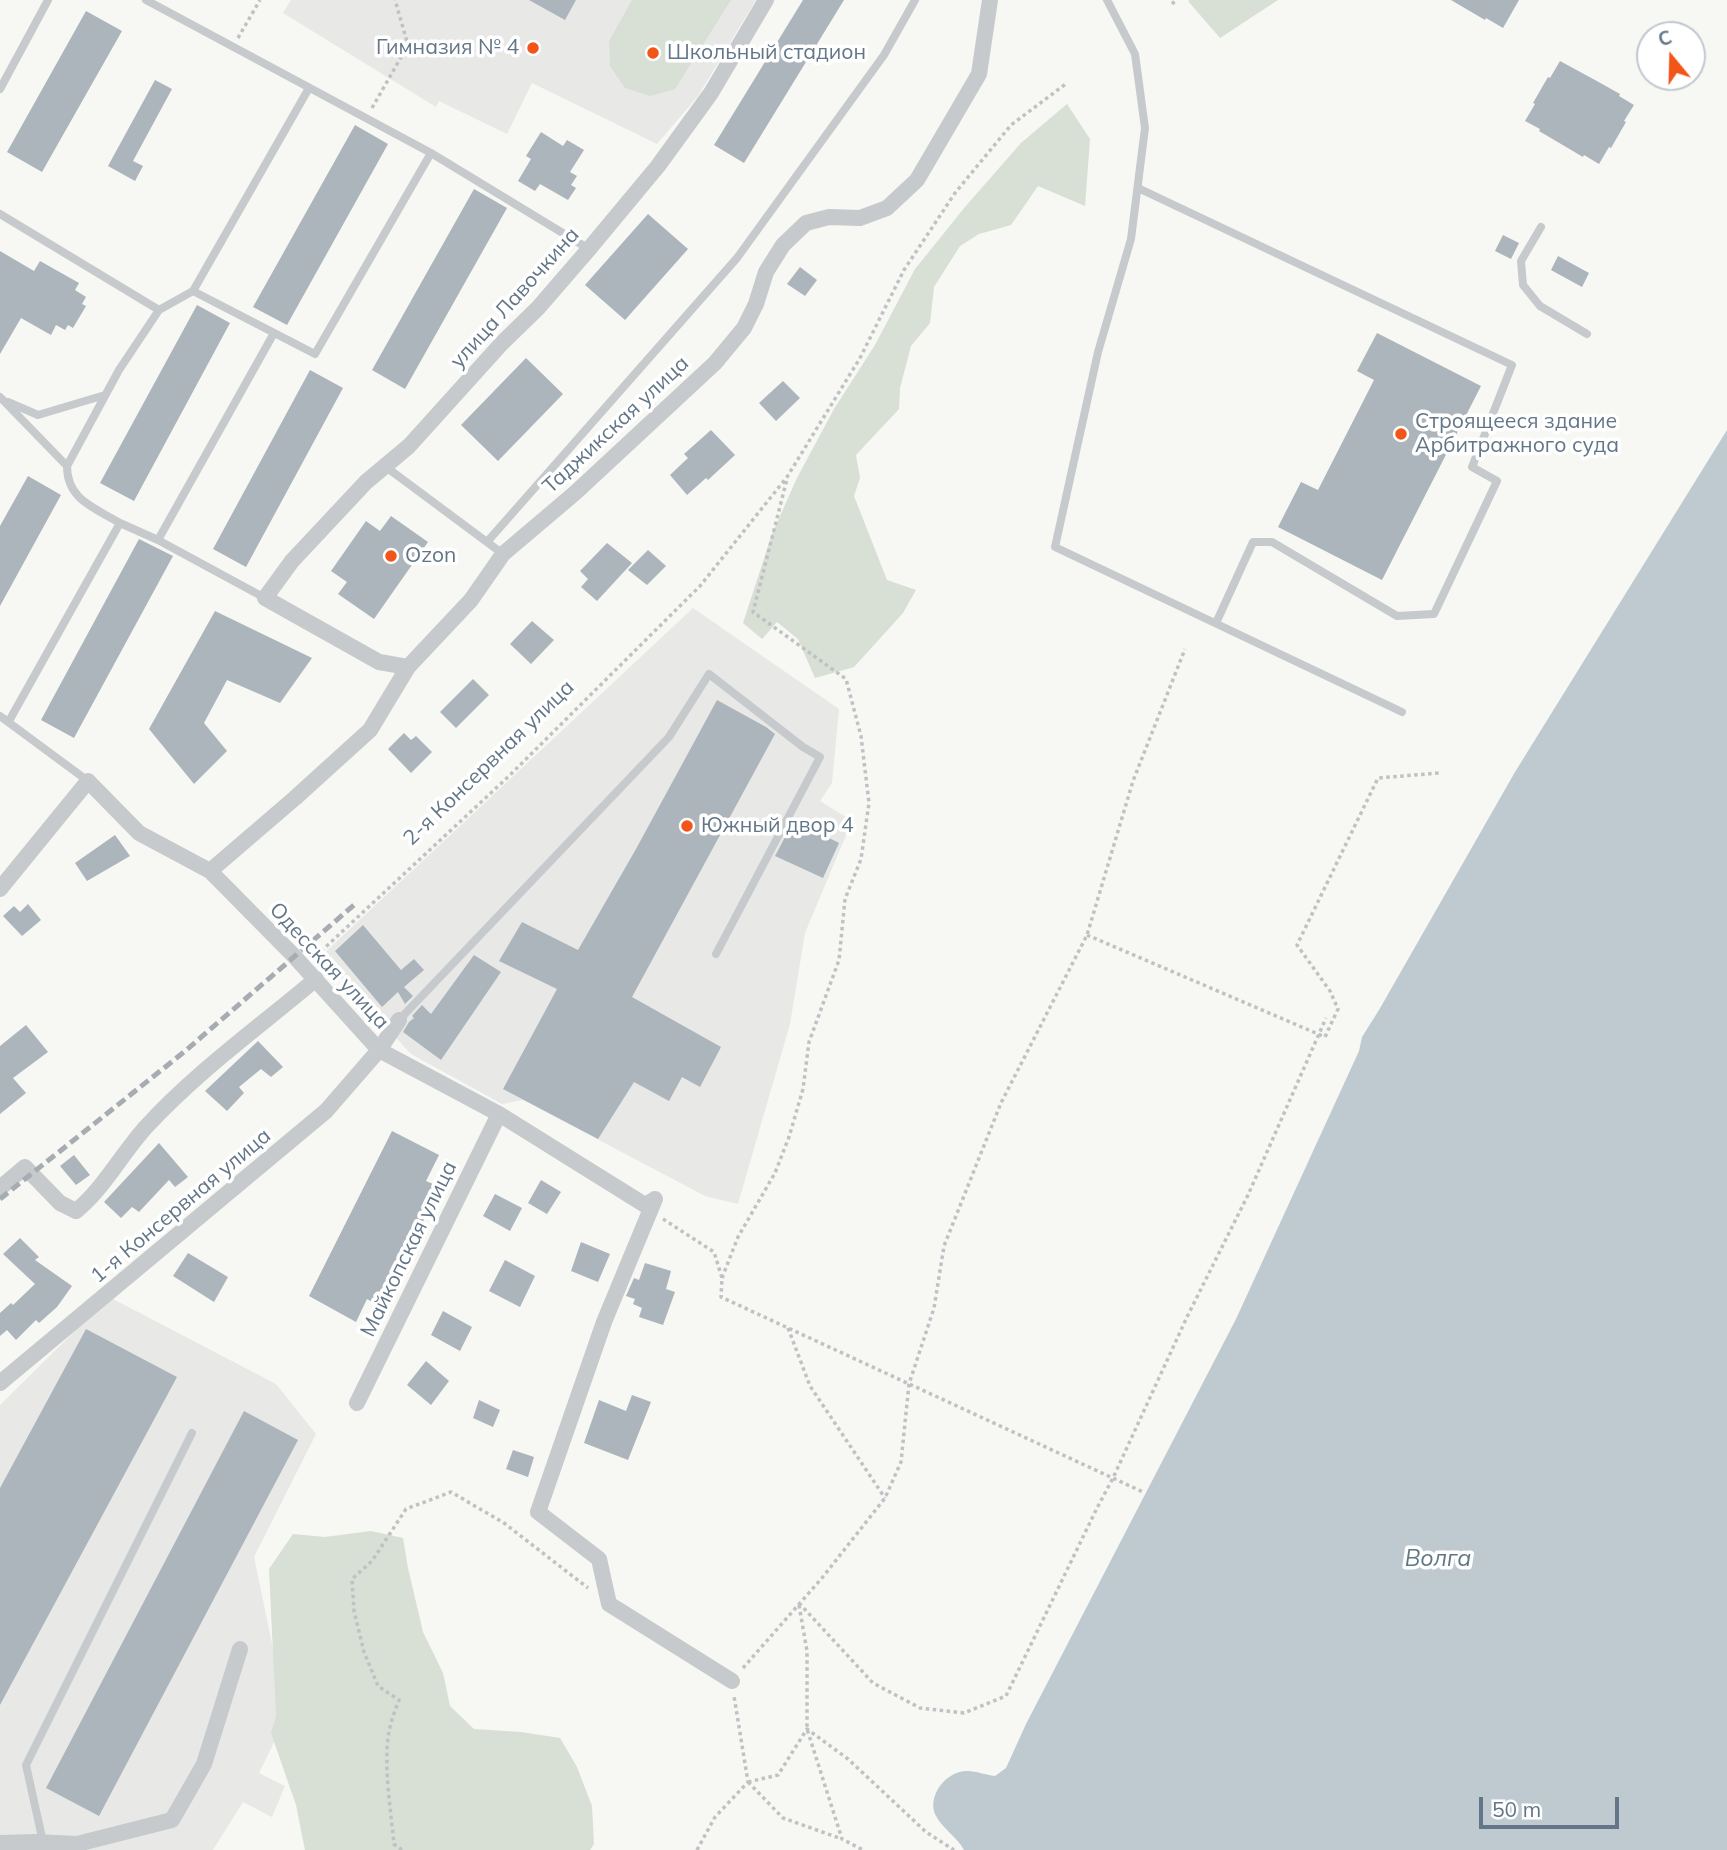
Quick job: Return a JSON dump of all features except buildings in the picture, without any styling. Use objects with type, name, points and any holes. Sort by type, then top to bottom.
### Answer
[{"type":"street","name":"улица Лавочкина","points":[[265,598],[292,561],[366,482],[409,446],[589,249],[658,166],[711,93],[766,0]]},
{"type":"street","name":"Таджикская улица","points":[[209,871],[370,730],[408,667],[471,600],[503,554],[575,494],[715,363],[744,328],[756,304],[766,272],[783,245],[806,223],[829,217],[860,219],[887,208],[917,180],[979,74],[990,0]]},
{"type":"street","points":[[265,598],[379,662],[408,667]]},
{"type":"street","points":[[0,888],[89,781]]},
{"type":"street","name":"Одесская улица","points":[[89,781],[139,833],[209,871],[316,979],[379,1050],[499,1114],[645,1205],[655,1199],[650,1211]]},
{"type":"street","points":[[0,1188],[24,1167],[60,1203],[76,1211],[89,1199],[144,1129],[202,1071],[316,979]]},
{"type":"street","name":"1-я Консервная улица","points":[[0,1383],[326,1111],[379,1050],[399,1020]]},
{"type":"street","name":"Майкопская улица","points":[[357,1403],[499,1114]]},
{"type":"street","points":[[650,1211],[604,1322],[538,1512],[599,1559],[609,1604],[732,1681]]},
{"type":"street","points":[[0,1843],[77,1844],[172,1821],[204,1764],[240,1648]]},
{"type":"lane","points":[[0,89],[48,0]]},
{"type":"lane","points":[[146,0],[431,153],[589,249]]},
{"type":"lane","points":[[487,542],[737,258],[884,55],[915,0]]},
{"type":"lane","points":[[1107,0],[1135,54],[1145,128],[1131,239],[1098,352],[1055,547],[1402,712]]},
{"type":"lane","points":[[265,598],[83,502],[67,481],[67,466],[119,370],[159,310],[193,291],[309,88]]},
{"type":"lane","points":[[193,291],[316,354],[431,153]]},
{"type":"lane","points":[[1138,188],[1512,365],[1472,467],[1497,481],[1434,614],[1397,616],[1272,542],[1253,542],[1216,623]]},
{"type":"lane","points":[[0,214],[159,310]]},
{"type":"lane","points":[[1541,227],[1521,261],[1523,285],[1539,306],[1587,334]]},
{"type":"lane","points":[[158,540],[274,333]]},
{"type":"lane","points":[[1,398],[38,415],[105,395]]},
{"type":"lane","points":[[1,398],[67,466]]},
{"type":"lane","points":[[386,467],[503,554]]},
{"type":"lane","points":[[9,721],[120,523]]},
{"type":"lane","points":[[399,1020],[669,737],[709,674],[803,747],[820,757],[716,954]]},
{"type":"lane","points":[[0,716],[89,781]]},
{"type":"lane","points":[[43,1842],[26,1765],[192,1433]]},
{"type":"path","points":[[233,47],[260,0]]},
{"type":"path","points":[[366,118],[408,45],[394,0]]},
{"type":"path","points":[[1067,83],[1011,125],[955,193],[904,270],[860,358],[787,477],[753,612],[846,679],[861,736],[869,803],[861,859],[845,899],[839,960],[809,1042],[803,1089],[789,1137],[775,1174],[738,1237],[722,1278],[721,1297],[1143,1492]]},
{"type":"path","name":"2-я Консервная улица","points":[[304,967],[509,776],[700,586],[787,477]]},
{"type":"path","points":[[863,1850],[842,1839],[783,1818],[748,1782],[732,1681],[822,1578],[885,1498],[901,1462],[909,1384],[933,1308],[944,1246],[1001,1103],[1087,935],[1133,781],[1185,649]]},
{"type":"path","points":[[1087,935],[1325,1037],[1338,1009],[1330,991],[1297,945],[1378,778],[1439,773]]},
{"type":"path","points":[[799,1603],[873,1683],[920,1708],[964,1713],[1006,1696],[1114,1478],[1187,1317],[1248,1195],[1326,1018]]},
{"type":"path","points":[[650,1211],[714,1252],[722,1278]]},
{"type":"path","points":[[788,1328],[810,1386],[885,1498]]},
{"type":"path","points":[[402,1850],[394,1844],[387,1752],[389,1732],[399,1700],[378,1686],[364,1652],[354,1611],[352,1579],[372,1561],[406,1509],[451,1492],[504,1523],[609,1604]]},
{"type":"path","points":[[799,1603],[807,1651],[807,1729],[842,1839]]},
{"type":"path","points":[[696,1850],[715,1817],[748,1782],[778,1775],[807,1729]]},
{"type":"path","points":[[807,1729],[848,1759],[926,1832],[954,1850]]},
{"type":"shaded area","name":"Гимназия № 4","points":[[291,0],[756,0],[698,96],[657,144],[532,83],[507,134],[439,101],[436,107],[283,13]]},
{"type":"shaded area","name":"Школьный стадион","points":[[632,0],[731,0],[675,89],[650,96],[625,88],[610,66],[609,41]]},
{"type":"shaded area","points":[[1278,0],[1220,38],[1188,1]]},
{"type":"shaded area","points":[[1067,104],[1090,139],[1085,206],[1038,186],[1011,225],[979,234],[960,246],[934,287],[930,323],[911,346],[900,388],[899,409],[856,455],[860,478],[854,496],[887,580],[916,590],[903,613],[854,667],[815,678],[798,639],[777,622],[762,639],[743,623],[772,534],[797,478],[834,409],[875,345],[915,269],[1021,143]]},
{"type":"shaded area","points":[[693,608],[839,709],[832,783],[820,801],[852,821],[805,933],[790,1024],[738,1204],[705,1196],[523,1100],[502,1104],[411,1054],[321,956]]},
{"type":"shaded area","points":[[113,1299],[276,1384],[316,1434],[254,1557],[287,1716],[259,1773],[285,1786],[272,1817],[243,1802],[213,1850],[0,1850],[0,1405],[82,1324]]},
{"type":"shaded area","points":[[371,1531],[403,1538],[423,1632],[443,1673],[450,1706],[474,1729],[560,1738],[577,1767],[592,1806],[594,1844],[590,1850],[305,1850],[296,1805],[271,1733],[276,1716],[269,1569],[293,1534],[325,1537]]},
{"type":"water","name":"Волга","points":[[1727,430],[1727,1850],[964,1850],[936,1816],[936,1793],[946,1780],[960,1772],[971,1771],[995,1776],[1006,1768],[1026,1724],[1236,1319],[1359,1051],[1362,1037],[1515,772]]},
{"type":"railway","points":[[0,1199],[184,1052],[354,905]]},
{"type":"place","name":"Гимназия № 4","points":[[533,48]]},
{"type":"place","name":"Школьный стадион","points":[[653,53]]},
{"type":"place","name":"Строящееся здание Арбитражного суда","points":[[1401,434]]},
{"type":"place","name":"Ozon","points":[[391,556]]},
{"type":"place","name":"Южный двор 4","points":[[687,826]]}]
